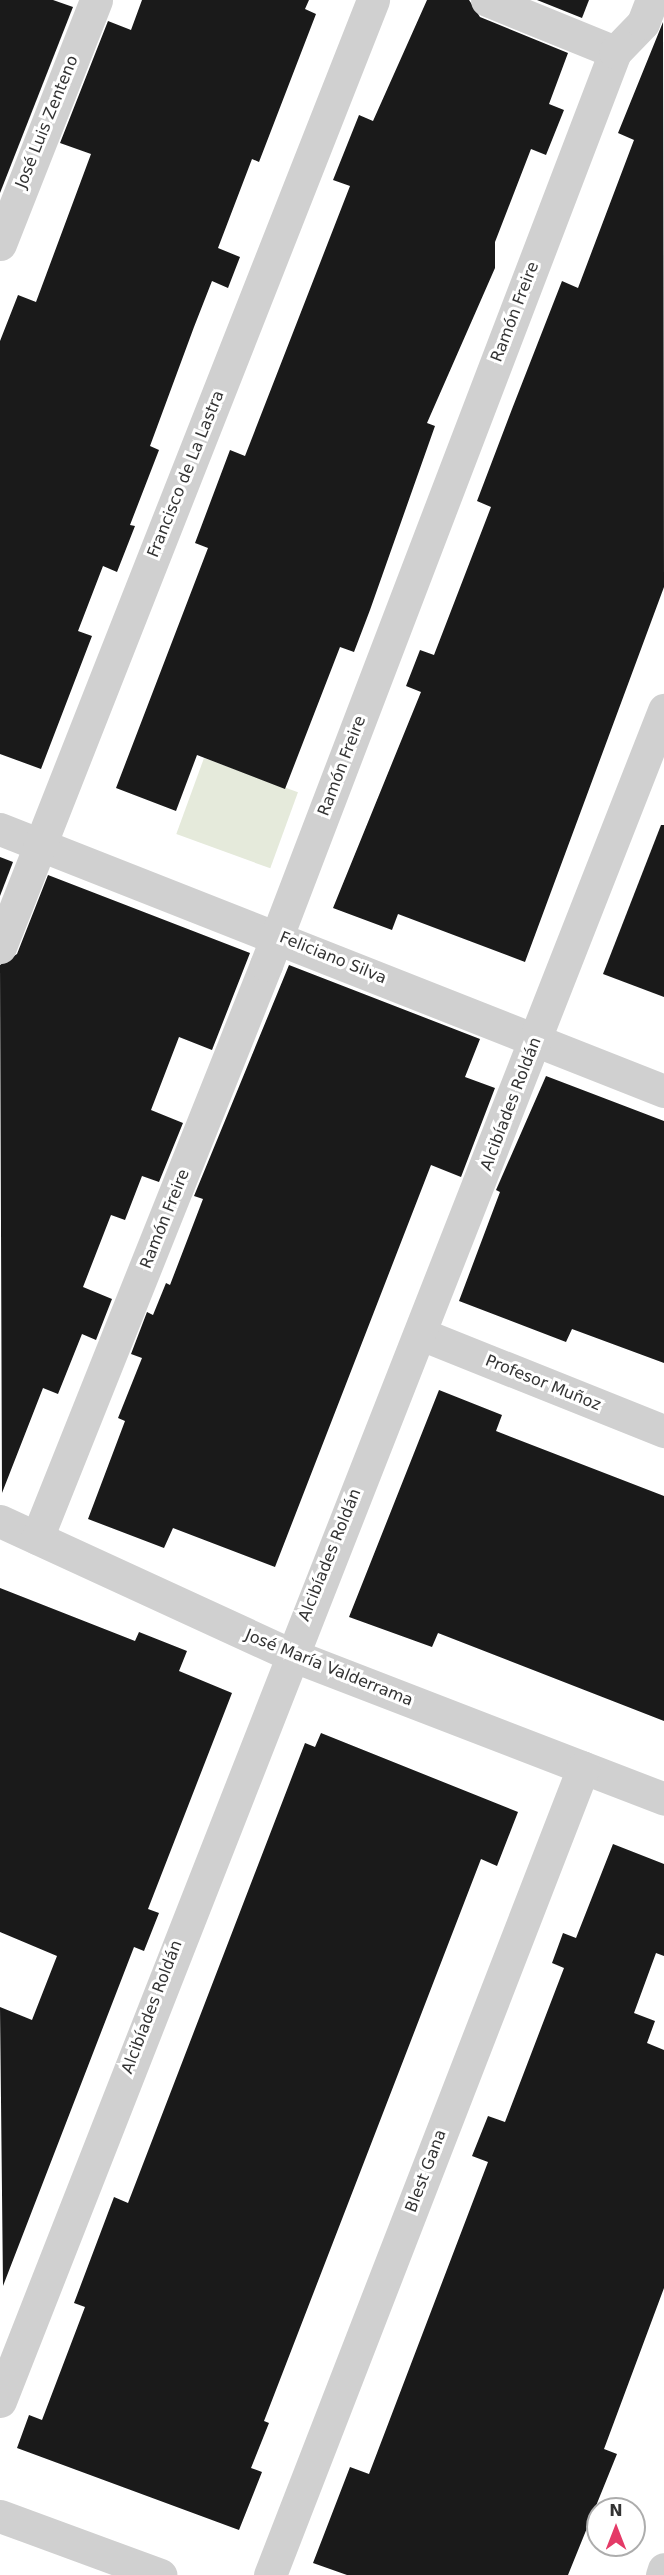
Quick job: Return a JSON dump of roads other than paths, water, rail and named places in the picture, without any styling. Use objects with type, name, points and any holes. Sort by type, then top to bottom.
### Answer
[{"type":"street","name":"José Luis Zenteno","points":[[0,244],[8,195],[96,0]]},
{"type":"street","name":"Francisco de La Lastra","points":[[0,947],[373,0]]},
{"type":"street","points":[[487,0],[615,52]]},
{"type":"street","name":"Ramón Freire","points":[[37,1538],[278,935],[615,52],[643,23],[652,0]]},
{"type":"street","name":"Alcibíades Roldán","points":[[0,2401],[289,1654],[421,1335],[664,710]]},
{"type":"street","name":"Feliciano Silva","points":[[0,830],[278,935],[536,1041],[664,1090]]},
{"type":"street","name":"Profesor Muñoz","points":[[421,1335],[664,1431]]},
{"type":"street","name":"José María Valderrama","points":[[0,1521],[289,1654],[664,1799]]},
{"type":"street","name":"Blest Gana","points":[[270,2575],[583,1768]]},
{"type":"street","points":[[0,2516],[160,2575]]},
{"type":"street","points":[[662,2575],[664,2569]]}]
